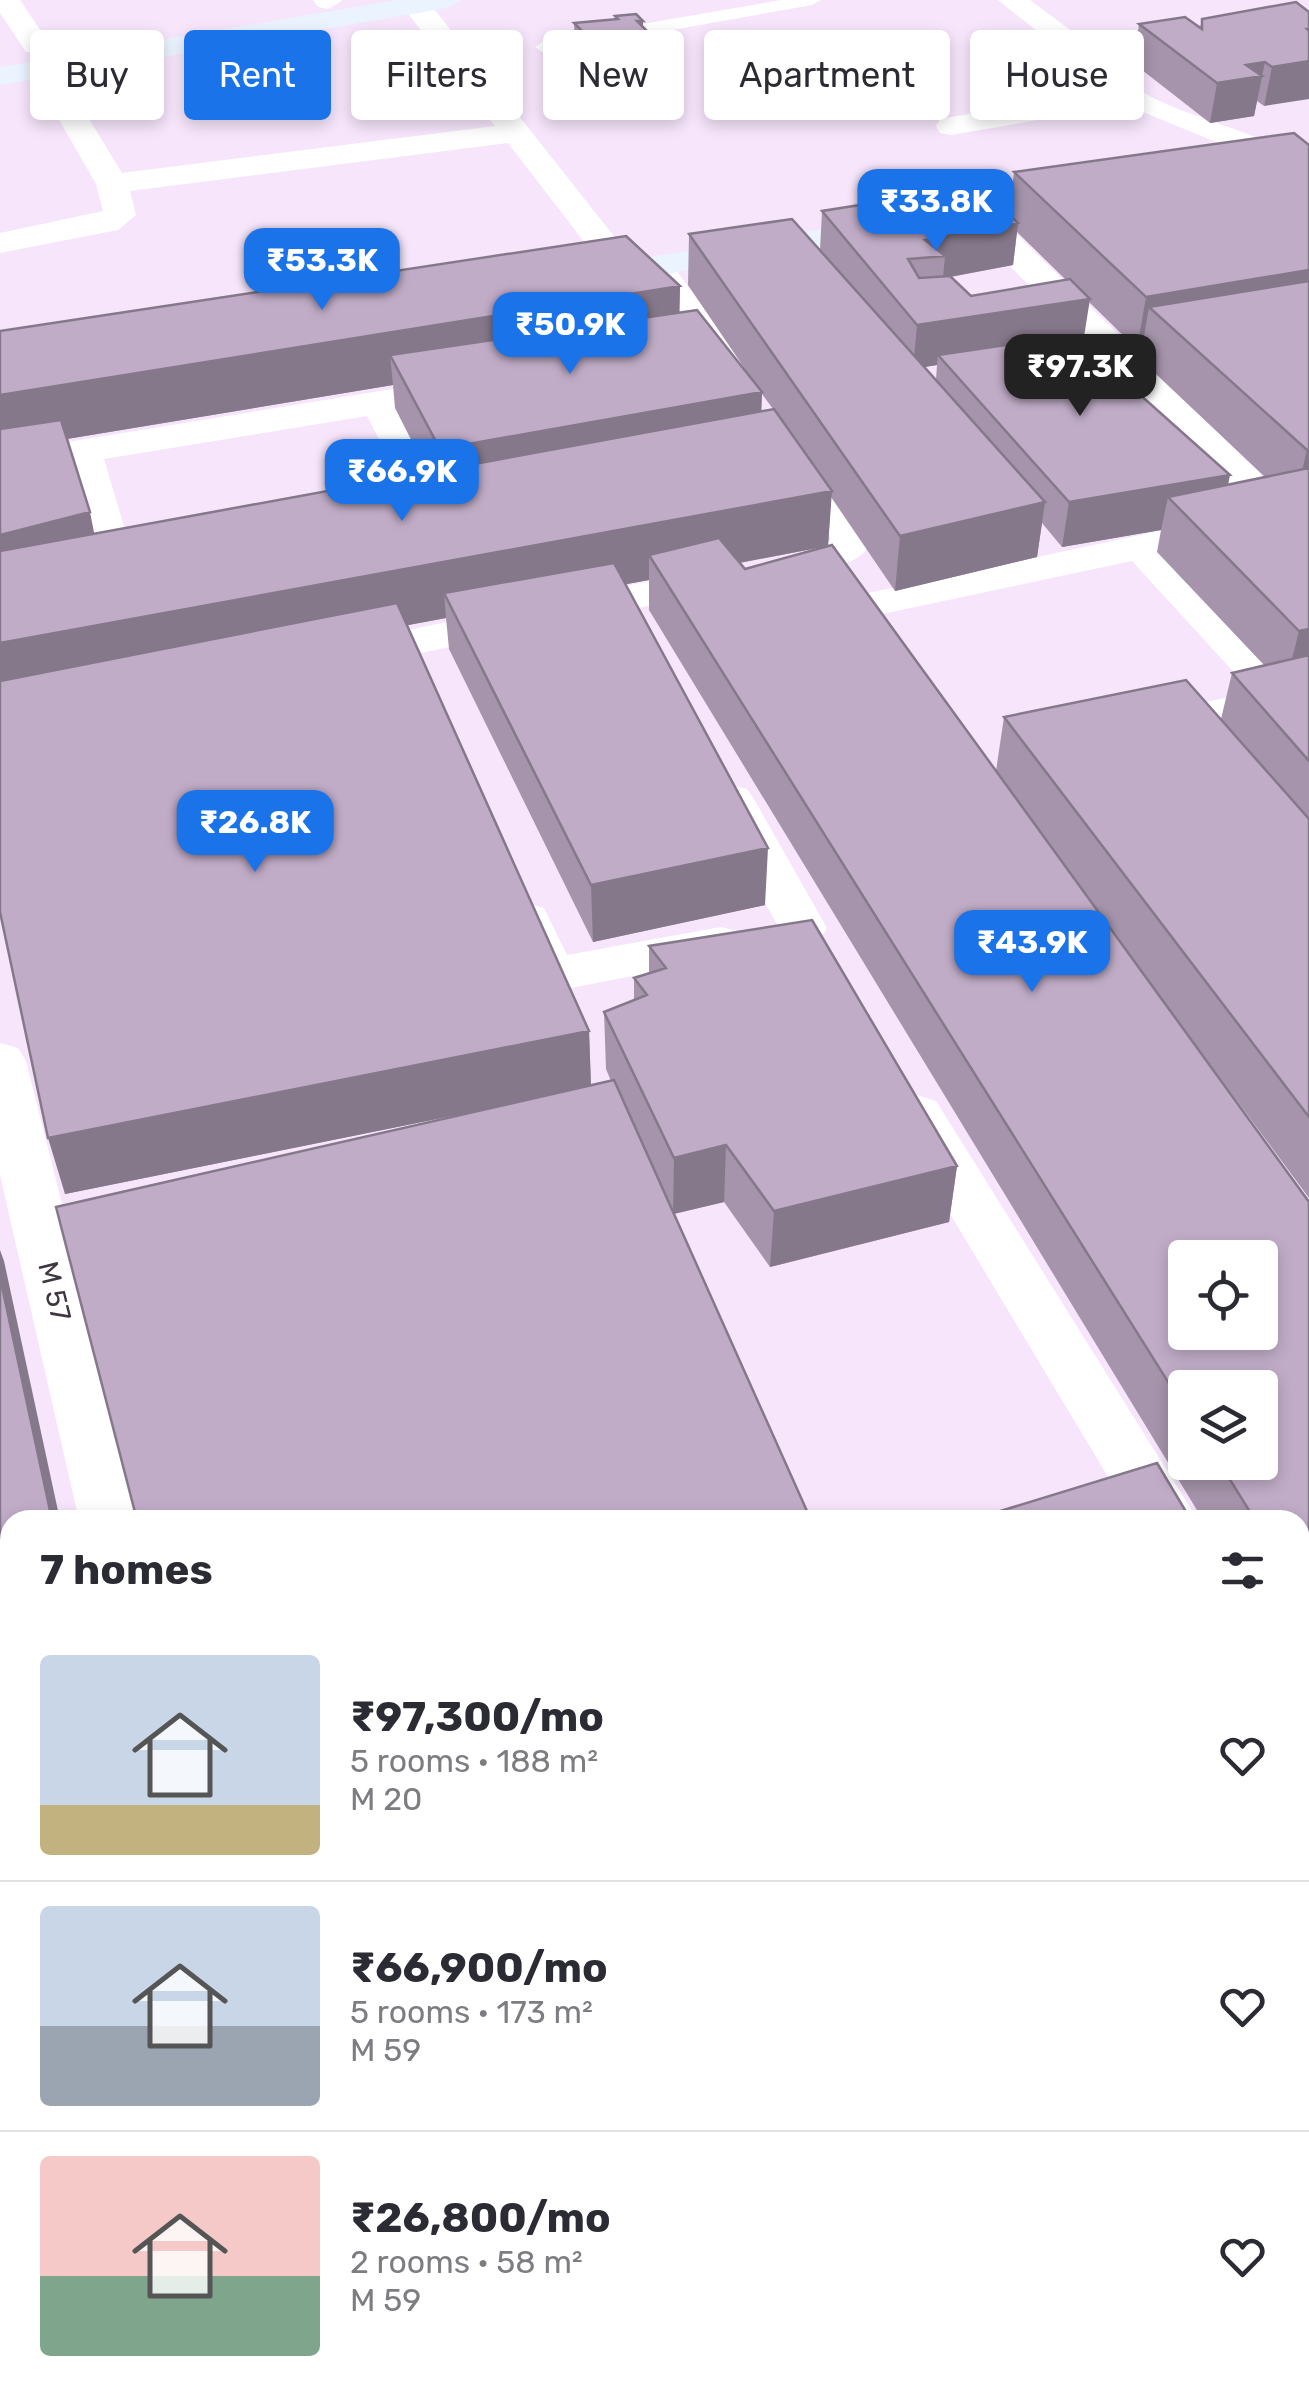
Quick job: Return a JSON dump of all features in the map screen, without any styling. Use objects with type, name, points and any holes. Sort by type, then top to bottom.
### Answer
[{"type":"main road","points":[[164,33],[330,0]]},
{"type":"main road","points":[[164,40],[432,2]]},
{"type":"main road","points":[[0,52],[30,56]]},
{"type":"main road","points":[[0,76],[30,62]]},
{"type":"main road","points":[[1247,173],[1301,172]]},
{"type":"main road","points":[[546,284],[1112,194]]},
{"type":"street","points":[[6,0],[30,40]]},
{"type":"street","points":[[1012,0],[1051,30]]},
{"type":"street","points":[[301,664],[422,662],[630,617],[853,542],[763,431],[713,346],[512,133],[432,2]]},
{"type":"street","points":[[1144,49],[1309,24]]},
{"type":"street","points":[[1144,100],[1271,152],[1301,172]]},
{"type":"street","points":[[0,243],[116,220],[121,210],[112,184],[76,120]]},
{"type":"street","points":[[951,126],[986,120]]},
{"type":"street","points":[[112,184],[512,133]]},
{"type":"street","points":[[978,215],[1109,346],[1295,514]]},
{"type":"street","points":[[794,244],[819,275]]},
{"type":"street","points":[[674,352],[713,346]]},
{"type":"street","points":[[1073,352],[1109,346]]},
{"type":"street","points":[[0,465],[497,383]]},
{"type":"street","points":[[379,403],[437,513]]},
{"type":"street","points":[[78,580],[137,569],[83,452]]},
{"type":"street","points":[[796,563],[879,620],[1049,548],[1142,547],[1295,514]]},
{"type":"street","points":[[1142,547],[1296,697]]},
{"type":"street","points":[[1296,697],[1204,715],[1198,721],[1309,864]]},
{"type":"street","points":[[512,882],[550,974],[813,945],[706,755]]},
{"type":"street","name":"M 57","points":[[0,1061],[108,1510]]},
{"type":"street","points":[[896,1080],[1160,1510]]},
{"type":"street","points":[[40,1229],[177,1202]]},
{"type":"lane","points":[[644,30],[812,0]]},
{"type":"building","points":[[1296,2],[1309,12],[1309,61],[1272,67],[1265,62],[1246,65],[1262,76],[1217,83],[1139,24],[1185,17],[1202,29],[1202,19]]},
{"type":"building","points":[[636,14],[646,30],[581,30],[574,23],[618,19],[615,16]]},
{"type":"building","points":[[1294,133],[1309,145],[1309,270],[1146,297],[1014,172]]},
{"type":"building","points":[[980,186],[1018,223],[925,240],[945,256],[908,259],[919,278],[950,276],[971,296],[1070,279],[1090,299],[917,325],[822,211]]},
{"type":"building","points":[[792,219],[1045,502],[900,536],[689,234]]},
{"type":"building","points":[[626,236],[680,286],[0,395],[0,331]]},
{"type":"building","points":[[1309,281],[1309,450],[1307,450],[1149,307]]},
{"type":"building","points":[[697,310],[762,392],[440,449],[390,355]]},
{"type":"building","points":[[1073,335],[1230,475],[1069,502],[938,355]]},
{"type":"building","points":[[774,409],[832,491],[0,643],[0,551]]},
{"type":"building","points":[[61,420],[90,512],[0,535],[0,429]]},
{"type":"building","points":[[1309,468],[1309,629],[1299,631],[1168,497]]},
{"type":"building","points":[[719,538],[745,569],[832,545],[1309,1202],[1309,1510],[1249,1510],[1230,1480],[1278,1480],[1278,1370],[1168,1370],[1168,1382],[649,555]]},
{"type":"building","points":[[614,563],[768,848],[591,885],[444,593]]},
{"type":"building","points":[[397,603],[589,1031],[48,1138],[0,912],[0,681]]},
{"type":"building","points":[[1309,655],[1309,761],[1232,673]]},
{"type":"building","points":[[1186,680],[1309,819],[1309,1117],[1004,717]]},
{"type":"building","points":[[812,920],[957,1166],[774,1211],[726,1145],[674,1158],[604,1012],[647,995],[634,978],[666,968],[649,946]]},
{"type":"building","points":[[614,1080],[807,1510],[134,1510],[56,1207]]},
{"type":"building","points":[[0,1277],[50,1510],[0,1510]]},
{"type":"building","points":[[1157,1463],[1185,1510],[1004,1510]]}]
